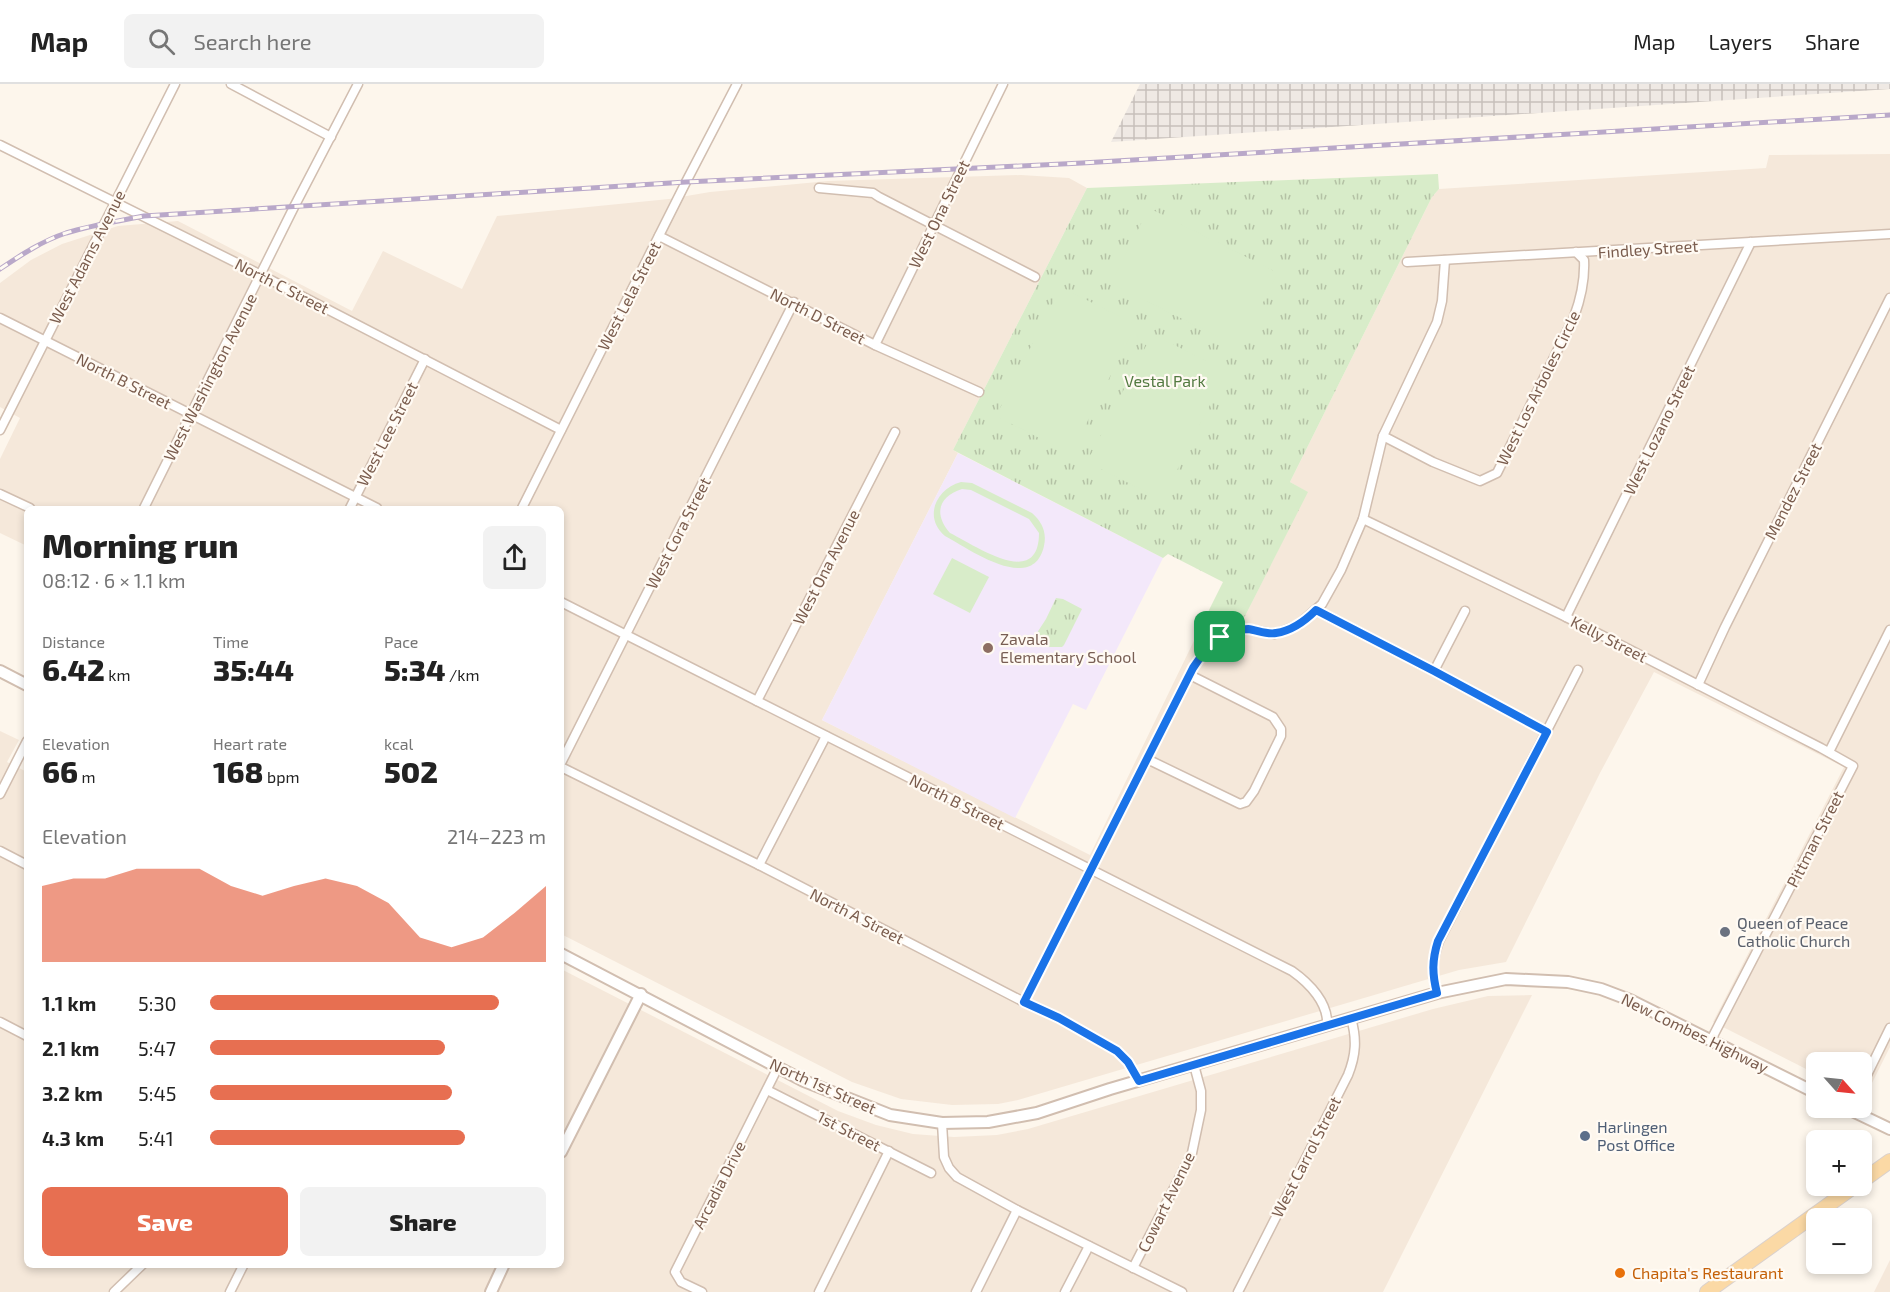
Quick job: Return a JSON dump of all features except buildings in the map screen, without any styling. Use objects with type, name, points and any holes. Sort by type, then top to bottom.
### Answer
[{"type":"main road","points":[[1872,1174],[1890,1161]]},
{"type":"main road","points":[[1707,1292],[1841,1196]]},
{"type":"street","name":"West Adams Avenue","points":[[0,430],[175,84]]},
{"type":"street","points":[[231,84],[331,137]]},
{"type":"street","name":"West Washington Avenue","points":[[145,506],[358,84]]},
{"type":"street","name":"West Lela Street","points":[[523,506],[737,84]]},
{"type":"street","name":"West Ona Street","points":[[875,345],[1003,84]]},
{"type":"street","name":"North C Street","points":[[0,145],[261,275],[561,430]]},
{"type":"street","points":[[819,188],[873,193],[1035,277]]},
{"type":"street","name":"Findley Street","points":[[1407,262],[1890,234]]},
{"type":"street","name":"North D Street","points":[[659,236],[794,302],[875,345],[979,392]]},
{"type":"street","name":"West Lozano Street","points":[[1566,617],[1751,242]]},
{"type":"street","name":"West Los Arboles Circle","points":[[1383,436],[1433,462],[1480,481],[1497,472],[1574,317],[1584,278],[1584,260],[1576,252]]},
{"type":"street","points":[[1024,1002],[1205,649],[1220,637],[1238,631],[1248,629],[1275,634],[1298,625],[1322,604],[1341,570],[1363,519],[1383,436],[1437,322],[1442,302],[1445,260]]},
{"type":"street","name":"Mendez Street","points":[[1698,685],[1890,298]]},
{"type":"street","name":"West Cora Street","points":[[564,759],[794,302]]},
{"type":"street","name":"North B Street","points":[[0,318],[373,506]]},
{"type":"street","name":"West Lee Street","points":[[351,506],[425,359]]},
{"type":"street","name":"West Ona Avenue","points":[[757,701],[895,432]]},
{"type":"street","points":[[0,494],[26,506]]},
{"type":"street","name":"Kelly Street","points":[[1363,519],[1566,617],[1853,766]]},
{"type":"street","name":"North B Street","points":[[564,604],[1293,971],[1303,978],[1318,995],[1327,1018],[1326,1026]]},
{"type":"street","points":[[1316,610],[1547,732]]},
{"type":"street","points":[[1434,671],[1465,611]]},
{"type":"street","points":[[1829,752],[1890,630]]},
{"type":"street","points":[[1437,993],[1432,962],[1438,941],[1578,670]]},
{"type":"street","points":[[0,671],[24,683]]},
{"type":"street","points":[[1147,759],[1240,804],[1246,802],[1262,776],[1281,736],[1281,729],[1273,717],[1190,675]]},
{"type":"street","points":[[759,865],[826,736]]},
{"type":"street","points":[[0,794],[24,747]]},
{"type":"street","name":"Pittman Street","points":[[1711,1040],[1853,766]]},
{"type":"street","name":"North A Street","points":[[564,767],[1059,1018],[1117,1051],[1128,1062],[1139,1081]]},
{"type":"street","points":[[0,851],[24,864]]},
{"type":"street","name":"North 1st Street","points":[[564,956],[804,1081],[890,1115],[942,1123]]},
{"type":"street","name":"New Combes Highway","points":[[942,1123],[988,1122],[1020,1117],[1437,993],[1506,980],[1568,982],[1601,989],[1630,999],[1806,1088]]},
{"type":"street","points":[[564,1146],[640,994]]},
{"type":"street","name":"West Carrol Street","points":[[1238,1292],[1348,1075],[1356,1051],[1355,1031],[1351,1018]]},
{"type":"street","points":[[0,1022],[24,1034]]},
{"type":"street","points":[[1872,1065],[1890,1028]]},
{"type":"street","name":"Cowart Avenue","points":[[1133,1268],[1192,1152],[1202,1110],[1201,1091],[1194,1065]]},
{"type":"street","name":"Arcadia Drive","points":[[702,1292],[681,1282],[675,1272],[778,1067]]},
{"type":"street","name":"1st Street","points":[[767,1090],[932,1173]]},
{"type":"street","points":[[1868,1118],[1890,1129]]},
{"type":"street","points":[[942,1123],[944,1157],[952,1173],[965,1183],[1182,1292]]},
{"type":"street","points":[[819,1292],[890,1151]]},
{"type":"street","points":[[976,1292],[1017,1210]]},
{"type":"street","points":[[1065,1292],[1089,1246]]},
{"type":"street","points":[[114,1292],[139,1268]]},
{"type":"street","points":[[230,1292],[242,1268]]},
{"type":"street","points":[[491,1292],[502,1268]]},
{"type":"shaded area","points":[[1140,84],[1890,84],[1890,89],[1111,142]]},
{"type":"shaded area","points":[[1890,154],[1890,1047],[1872,1083],[1872,1052],[1806,1052],[1806,1069],[1713,1022],[1844,767],[1654,672],[1600,773],[1506,962],[1459,970],[1018,1100],[998,1104],[952,1105],[901,1099],[852,1082],[564,936],[564,506],[24,506],[24,545],[0,533],[0,459],[20,418],[0,407],[0,283],[31,260],[62,244],[118,226],[178,221],[352,311],[383,251],[462,289],[497,216],[828,181],[1021,175],[1069,178],[1087,188],[953,450],[958,453],[822,720],[1090,855],[1206,616],[1228,624],[1243,620],[1307,492],[1290,482],[1432,197],[1439,189],[1766,168],[1769,155]]},
{"type":"shaded area","name":"Zavala Elementary School","points":[[958,453],[1163,558],[1086,710],[1073,704],[1015,818],[822,720]]},
{"type":"shaded area","points":[[0,731],[19,740],[7,762],[24,770],[24,1268],[564,1268],[564,971],[838,1111],[876,1125],[913,1134],[954,1137],[997,1135],[1028,1129],[1433,1009],[1488,996],[1532,995],[1383,1292],[0,1292]]},
{"type":"shaded area","points":[[1890,1260],[1890,1292],[1874,1292]]},
{"type":"green space","name":"Vestal Park","points":[[1438,174],[1439,189],[1432,197],[1290,482],[1308,492],[1243,620],[1228,624],[1206,616],[1223,582],[1168,554],[1163,558],[953,450],[1087,188]]},
{"type":"green space","points":[[1149,208],[1278,273],[1240,348],[1111,283]]},
{"type":"green space","points":[[1061,287],[1136,325],[1071,454],[996,416]]},
{"type":"green space","points":[[1152,334],[1227,371],[1162,500],[1087,462]]},
{"type":"green space","points":[[961,482],[972,483],[1032,513],[1039,520],[1045,536],[1044,546],[1038,560],[1027,567],[1014,568],[984,558],[945,536],[938,529],[935,521],[935,504],[939,497]],"holes":[[[962,489],[971,490],[1029,519],[1039,533],[1036,550],[1029,559],[1017,562],[1004,559],[989,554],[950,533],[941,519],[941,506],[954,492]]]},
{"type":"green space","points":[[952,558],[989,577],[970,613],[933,594]]},
{"type":"green space","points":[[1056,598],[1063,599],[1082,609],[1062,647],[1040,647],[1031,642]]},
{"type":"railway","points":[[0,269],[57,236],[95,225],[144,216],[686,182],[1082,163],[1890,115]]},
{"type":"place","name":"Zavala Elementary School","points":[[988,648]]},
{"type":"place","name":"Queen of Peace Catholic Church","points":[[1725,932]]},
{"type":"place","name":"Harlingen Post Office","points":[[1585,1136]]},
{"type":"place","name":"Chapita's Restaurant","points":[[1620,1273]]},
{"type":"route","points":[[1316,610],[1547,732],[1438,941],[1432,962],[1437,993],[1139,1081],[1128,1062],[1117,1051],[1059,1018],[1024,1002],[1193,668],[1205,649],[1220,637],[1248,629],[1275,634],[1298,625],[1316,610]]}]
